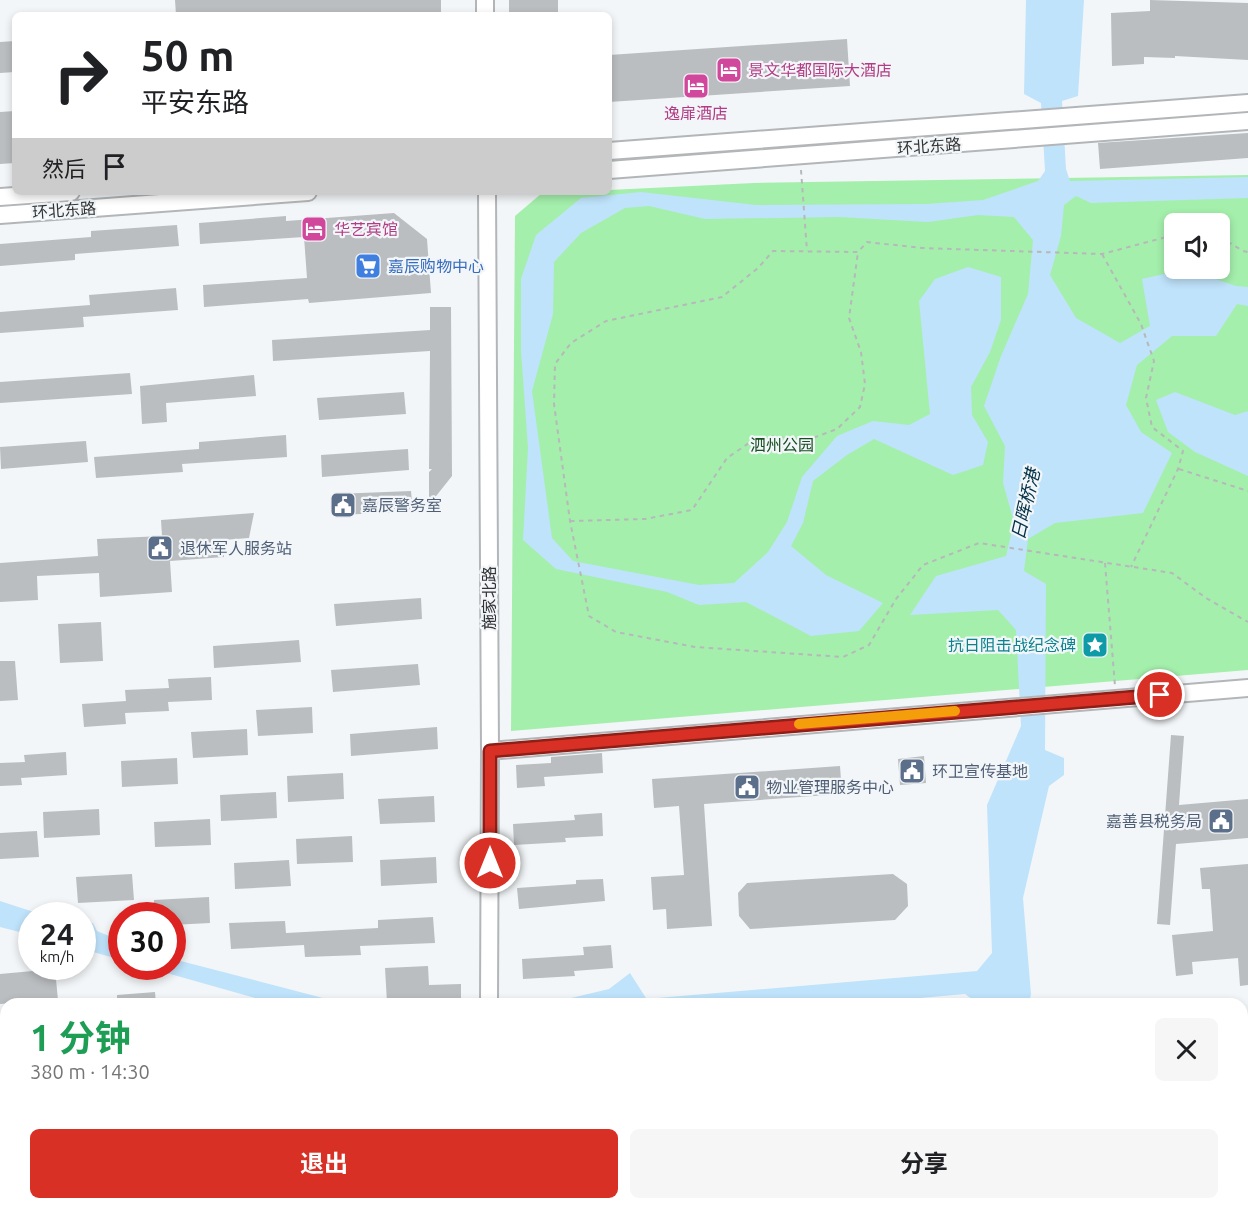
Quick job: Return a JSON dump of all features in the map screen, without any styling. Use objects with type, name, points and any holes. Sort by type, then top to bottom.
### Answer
[{"type":"street","name":"环北东路","points":[[612,150],[1248,103]]},
{"type":"street","name":"环北东路","points":[[612,170],[1248,121]]},
{"type":"street","name":"环北东路","points":[[0,198],[36,195]]},
{"type":"street","name":"环北东路","points":[[0,215],[268,195]]},
{"type":"street","name":"施家北路","points":[[486,195],[490,751],[489,998]]},
{"type":"street","points":[[490,751],[1248,688]]},
{"type":"path","points":[[800,155],[807,251]]},
{"type":"path","points":[[570,521],[645,519],[692,510],[727,458],[749,443],[775,436],[805,441],[837,429],[860,407],[865,384],[861,352],[849,318],[858,252],[867,242],[922,248],[1062,255],[1102,254],[1164,238]]},
{"type":"path","points":[[1230,243],[1248,252]]},
{"type":"path","points":[[858,252],[773,251],[758,268],[723,297],[606,321],[571,342],[555,364],[554,404],[570,521],[589,616],[616,632],[695,647],[843,657],[869,645],[896,599],[923,565],[979,543],[1172,573],[1206,598],[1248,622]]},
{"type":"path","points":[[1102,254],[1141,324],[1154,362],[1146,398],[1152,427],[1183,450],[1178,469],[1131,567]]},
{"type":"path","points":[[1178,469],[1248,491]]},
{"type":"path","points":[[1106,563],[1116,699]]},
{"type":"green space","name":"泗州公园","points":[[1248,175],[1248,670],[511,731],[515,216],[540,195],[612,195],[612,190],[754,183]]},
{"type":"water","name":"日晖桥港","points":[[1026,0],[1084,0],[1078,96],[1062,101],[1066,169],[1070,181],[1248,177],[1248,198],[1091,203],[1076,196],[1064,205],[1061,236],[1050,275],[1076,318],[1120,343],[1150,326],[1142,279],[1164,274],[1164,279],[1215,279],[1236,286],[1248,287],[1248,306],[1237,304],[1216,336],[1172,336],[1137,365],[1126,405],[1141,432],[1172,453],[1143,513],[1055,523],[1028,539],[1024,571],[1046,584],[1045,750],[1064,758],[1064,775],[1049,786],[1023,898],[1030,998],[970,998],[965,994],[920,998],[657,998],[977,971],[992,953],[987,805],[1021,726],[1016,630],[998,610],[910,615],[936,576],[1006,556],[1014,522],[1003,483],[1005,446],[984,406],[1001,356],[1028,294],[1033,240],[1014,217],[978,215],[928,222],[839,217],[705,219],[649,206],[625,208],[581,233],[554,262],[553,314],[532,391],[552,538],[573,561],[699,585],[734,583],[768,552],[787,522],[802,477],[837,436],[873,421],[909,425],[930,414],[919,301],[935,279],[968,267],[1001,277],[1001,320],[990,352],[971,387],[972,415],[988,442],[983,465],[953,475],[874,439],[847,455],[813,481],[803,523],[791,546],[826,575],[883,603],[859,631],[811,636],[746,602],[699,605],[667,592],[556,569],[523,540],[528,448],[521,351],[521,279],[536,235],[581,198],[641,192],[756,205],[926,204],[983,200],[1038,181],[1045,171],[1041,103],[1024,94]]},
{"type":"water","points":[[1175,392],[1235,415],[1248,411],[1248,476],[1195,452],[1168,432],[1156,400]]},
{"type":"water","points":[[0,901],[18,907],[18,932],[0,927]]},
{"type":"water","points":[[96,929],[108,936],[108,956],[96,953]]},
{"type":"water","points":[[186,962],[323,998],[255,998],[186,978]]},
{"type":"water","points":[[630,973],[646,998],[571,998],[609,989]]},
{"type":"building","points":[[175,0],[441,0],[441,12],[176,12]]},
{"type":"building","points":[[509,0],[558,0],[558,12],[509,12]]},
{"type":"building","points":[[1150,0],[1248,3],[1248,60],[1175,56],[1175,58],[1144,57],[1144,64],[1112,66],[1111,13],[1150,11]]},
{"type":"building","name":"景文华都国际大酒店","points":[[847,39],[850,86],[612,102],[612,55]]},
{"type":"building","points":[[12,41],[12,72],[0,73],[0,42]]},
{"type":"building","points":[[12,111],[12,163],[0,164],[0,112]]},
{"type":"building","points":[[1248,133],[1248,158],[1100,169],[1098,143]]},
{"type":"building","name":"嘉辰购物中心","points":[[394,213],[427,239],[431,293],[309,303],[308,299],[204,307],[203,285],[307,278],[304,237],[200,244],[199,223],[286,216],[286,221]]},
{"type":"building","points":[[177,225],[179,246],[75,254],[75,260],[0,266],[0,244],[91,237],[91,231]]},
{"type":"building","points":[[176,288],[178,310],[83,317],[84,327],[0,333],[0,312],[90,305],[89,295]]},
{"type":"building","points":[[430,307],[451,307],[452,476],[429,505],[429,472],[432,469],[429,469],[430,351],[273,361],[272,340],[430,330]]},
{"type":"building","points":[[130,373],[132,394],[0,403],[0,382]]},
{"type":"building","points":[[254,375],[256,396],[166,403],[167,422],[142,424],[140,386]]},
{"type":"building","points":[[404,392],[406,414],[319,420],[317,398]]},
{"type":"building","points":[[286,435],[287,457],[182,464],[183,472],[96,478],[94,457],[199,449],[199,442]]},
{"type":"building","points":[[86,441],[88,462],[1,469],[0,447]]},
{"type":"building","points":[[408,449],[409,470],[322,477],[321,455]]},
{"type":"building","points":[[411,491],[413,512],[335,515],[336,494]]},
{"type":"building","name":"退休军人服务站","points":[[254,513],[249,538],[223,540],[224,557],[170,561],[172,592],[100,597],[99,573],[37,576],[38,600],[0,602],[0,563],[98,556],[97,539],[162,536],[161,520]]},
{"type":"building","points":[[421,598],[422,619],[336,626],[334,604]]},
{"type":"building","points":[[101,622],[103,661],[60,663],[58,624]]},
{"type":"building","points":[[299,640],[301,662],[214,668],[213,646]]},
{"type":"building","points":[[0,661],[15,661],[18,700],[0,701]]},
{"type":"building","points":[[418,664],[420,685],[333,692],[331,670]]},
{"type":"building","points":[[211,677],[212,700],[168,702],[169,711],[125,713],[126,724],[84,727],[82,704],[126,701],[125,690],[169,688],[168,679]]},
{"type":"building","points":[[312,707],[313,733],[258,736],[256,710]]},
{"type":"building","points":[[437,727],[438,749],[351,756],[350,734]]},
{"type":"building","points":[[247,729],[248,755],[193,758],[191,732]]},
{"type":"building","points":[[1171,735],[1184,736],[1179,805],[1248,799],[1248,838],[1176,844],[1170,925],[1157,924]]},
{"type":"building","points":[[66,752],[67,775],[21,778],[22,785],[0,786],[0,763],[25,762],[24,755]]},
{"type":"building","points":[[602,753],[603,773],[544,777],[545,786],[517,788],[516,765],[551,763],[551,757]]},
{"type":"building","name":"环卫宣传基地","points":[[924,756],[926,783],[900,785],[898,759]]},
{"type":"building","points":[[177,758],[178,784],[122,787],[121,761]]},
{"type":"building","points":[[840,766],[842,794],[704,804],[712,926],[667,929],[666,909],[653,910],[651,877],[684,875],[679,806],[654,808],[652,779]]},
{"type":"building","points":[[343,773],[344,799],[288,802],[287,776]]},
{"type":"building","points":[[276,792],[277,818],[221,821],[220,795]]},
{"type":"building","points":[[434,796],[435,822],[380,824],[378,799]]},
{"type":"building","points":[[99,809],[100,835],[44,838],[43,812]]},
{"type":"building","points":[[602,813],[603,836],[565,838],[566,842],[514,845],[513,824],[575,820],[574,815]]},
{"type":"building","points":[[210,819],[211,845],[155,847],[154,822]]},
{"type":"building","points":[[37,831],[39,857],[0,859],[0,833]]},
{"type":"building","points":[[352,836],[353,862],[297,864],[296,839]]},
{"type":"building","points":[[436,857],[437,883],[381,886],[380,860]]},
{"type":"building","points":[[289,860],[291,886],[235,889],[234,863]]},
{"type":"building","points":[[1248,864],[1248,985],[1240,986],[1238,958],[1192,962],[1193,974],[1176,976],[1172,935],[1213,931],[1210,889],[1202,889],[1200,868]]},
{"type":"building","points":[[132,874],[134,900],[78,902],[76,877]]},
{"type":"building","points":[[893,874],[907,884],[908,906],[895,920],[750,929],[739,916],[738,893],[747,883]]},
{"type":"building","points":[[603,879],[605,901],[519,909],[517,888],[576,884],[576,880]]},
{"type":"building","points":[[209,897],[210,923],[186,924],[186,902],[154,902],[154,900]]},
{"type":"building","points":[[433,917],[435,943],[360,946],[361,955],[305,957],[304,945],[231,949],[229,923],[285,921],[286,933],[378,928],[378,920]]},
{"type":"building","points":[[611,945],[613,968],[574,971],[575,976],[523,979],[522,959],[584,955],[583,947]]},
{"type":"building","points":[[428,966],[429,985],[461,984],[461,998],[387,998],[385,968]]},
{"type":"building","points":[[18,972],[18,980],[56,980],[58,998],[0,998],[0,974]]},
{"type":"building","points":[[155,992],[156,998],[117,998],[117,995]]},
{"type":"slow traffic","points":[[799,724],[955,711]]},
{"type":"place","name":"景文华都国际大酒店","points":[[729,70]]},
{"type":"place","name":"逸扉酒店","points":[[696,86]]},
{"type":"place","name":"华艺宾馆","points":[[314,229]]},
{"type":"place","name":"嘉辰购物中心","points":[[368,266]]},
{"type":"place","name":"嘉辰警务室","points":[[343,505]]},
{"type":"place","name":"退休军人服务站","points":[[160,548]]},
{"type":"place","name":"抗日阻击战纪念碑","points":[[1095,645]]},
{"type":"place","name":"环卫宣传基地","points":[[912,771]]},
{"type":"place","name":"物业管理服务中心","points":[[747,787]]},
{"type":"place","name":"嘉善县税务局","points":[[1221,821]]},
{"type":"route","points":[[490,863],[490,751],[1160,695]]}]
